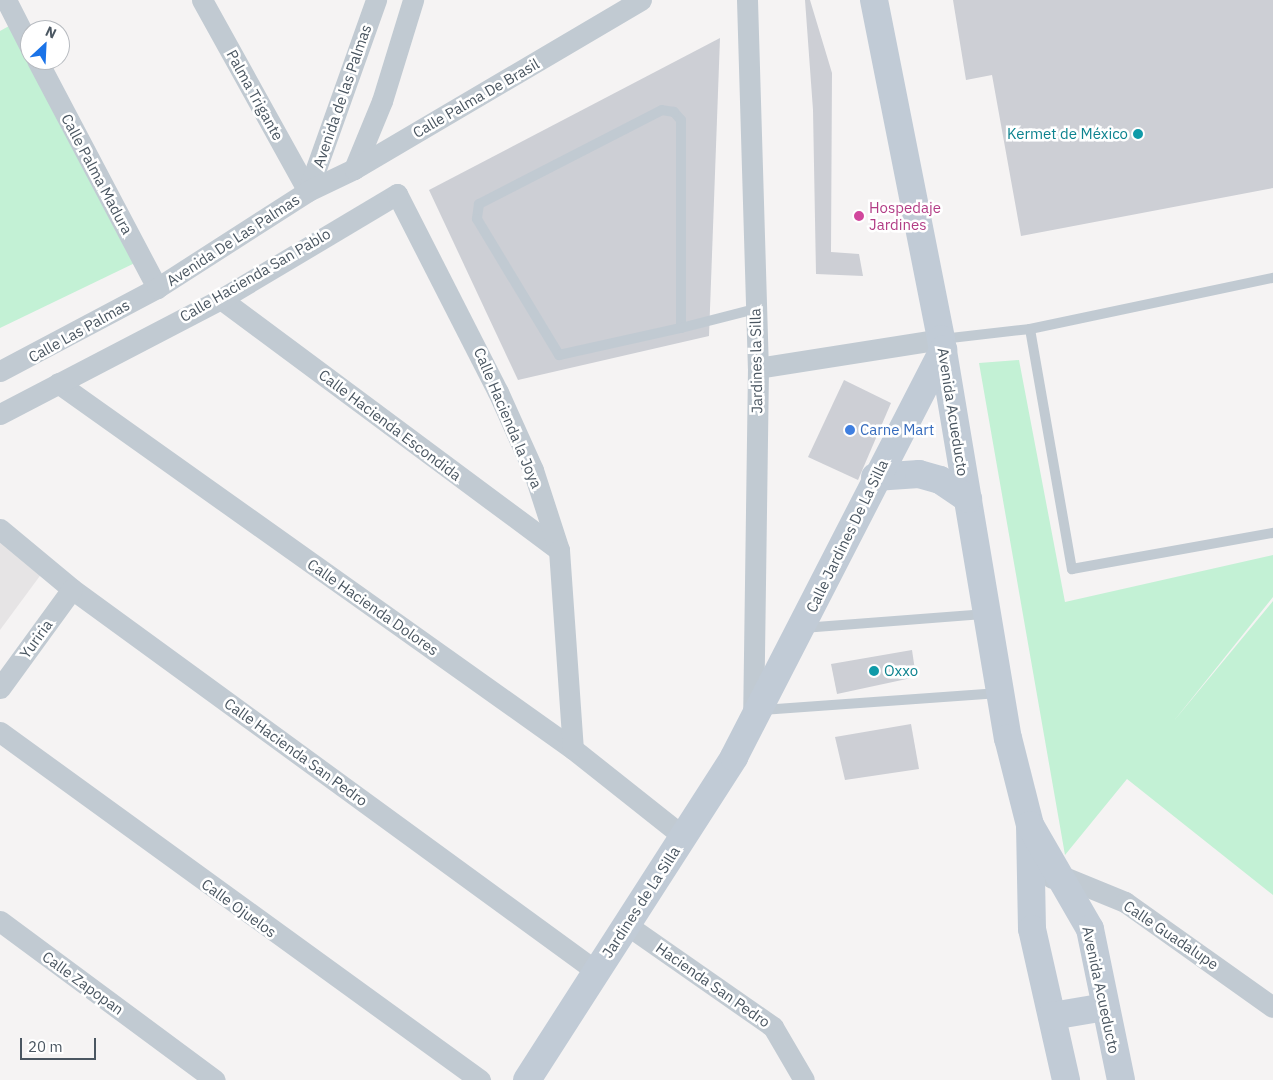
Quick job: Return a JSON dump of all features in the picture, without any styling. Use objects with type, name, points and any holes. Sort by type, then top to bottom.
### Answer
[{"type":"street","name":"Palma Trigante","points":[[202,0],[308,191]]},
{"type":"street","name":"Avenida de las Palmas","points":[[308,191],[376,0]]},
{"type":"street","points":[[354,169],[382,102],[413,0]]},
{"type":"street","name":"Calle Palma De Brasil","points":[[308,191],[354,169],[640,0]]},
{"type":"street","name":"Jardines la Silla","points":[[747,0],[758,368],[756,716]]},
{"type":"street","name":"Avenida Acueducto","points":[[874,0],[942,345],[1000,692],[1030,824],[1032,929],[1066,1080]]},
{"type":"street","points":[[6,11],[20,32]]},
{"type":"street","name":"Calle Palma Madura","points":[[42,70],[157,288]]},
{"type":"street","name":"Avenida De Las Palmas","points":[[157,288],[308,191]]},
{"type":"street","name":"Calle Hacienda San Pablo","points":[[0,414],[221,299],[397,194]]},
{"type":"street","name":"Calle Hacienda la Joya","points":[[397,194],[498,392],[533,470],[559,550],[574,749]]},
{"type":"street","name":"Calle Las Palmas","points":[[0,371],[157,288]]},
{"type":"street","name":"Calle Hacienda Escondida","points":[[221,299],[559,550]]},
{"type":"street","points":[[758,368],[942,345]]},
{"type":"street","name":"Calle Jardines De La Silla","points":[[756,716],[802,628],[875,477],[942,345]]},
{"type":"street","name":"Calle Hacienda Dolores","points":[[58,383],[574,749],[684,837]]},
{"type":"street","points":[[875,477],[919,474],[940,480],[968,499]]},
{"type":"street","name":"Calle Hacienda San Pedro","points":[[0,529],[72,589],[596,971]]},
{"type":"street","name":"Yuriria","points":[[0,688],[72,589]]},
{"type":"street","name":"Jardines de La Silla","points":[[528,1080],[596,971],[684,837],[756,716]]},
{"type":"street","name":"Calle Ojuelos","points":[[0,732],[480,1080]]},
{"type":"street","name":"Avenida Acueducto","points":[[1030,824],[1064,877],[1090,929],[1121,1080]]},
{"type":"street","name":"Calle Guadalupe","points":[[1031,879],[1064,877],[1140,911],[1272,1009]]},
{"type":"street","name":"Calle Zapopan","points":[[0,921],[215,1080]]},
{"type":"street","name":"Hacienda San Pedro","points":[[627,925],[773,1027],[804,1080]]},
{"type":"street","points":[[1052,1016],[1105,1007]]},
{"type":"lane","points":[[681,328],[681,120],[674,112],[662,110],[478,204],[477,219],[559,355],[681,328],[755,309]]},
{"type":"lane","points":[[942,345],[1030,329],[1273,278]]},
{"type":"lane","points":[[1030,329],[1072,569],[1273,533]]},
{"type":"lane","points":[[802,628],[987,614]]},
{"type":"lane","points":[[756,716],[1000,692]]},
{"type":"shaded area","points":[[0,535],[45,569],[0,630]]},
{"type":"green space","points":[[9,26],[20,46],[20,70],[33,70],[139,261],[0,328],[0,31]]},
{"type":"green space","points":[[1019,360],[1065,602],[1273,555],[1273,597],[1173,722],[1273,601],[1273,895],[1127,779],[1065,855],[979,363]]},
{"type":"building","points":[[805,0],[810,0],[832,73],[831,252],[859,254],[863,276],[816,274],[813,110]]},
{"type":"building","name":"Kermet de México","points":[[953,0],[1273,0],[1273,188],[1021,236],[992,75],[966,80]]},
{"type":"building","points":[[720,38],[709,336],[518,380],[429,190]]},
{"type":"building","name":"Carne Mart","points":[[844,380],[891,403],[858,480],[808,457]]},
{"type":"building","name":"Oxxo","points":[[912,650],[916,677],[837,694],[831,664]]},
{"type":"building","name":"Oxxo","points":[[911,724],[919,769],[845,780],[835,737]]},
{"type":"place","name":"Kermet de México","points":[[1138,134]]},
{"type":"place","name":"Hospedaje Jardines","points":[[859,216]]},
{"type":"place","name":"Carne Mart","points":[[850,430]]},
{"type":"place","name":"Oxxo","points":[[874,671]]}]
